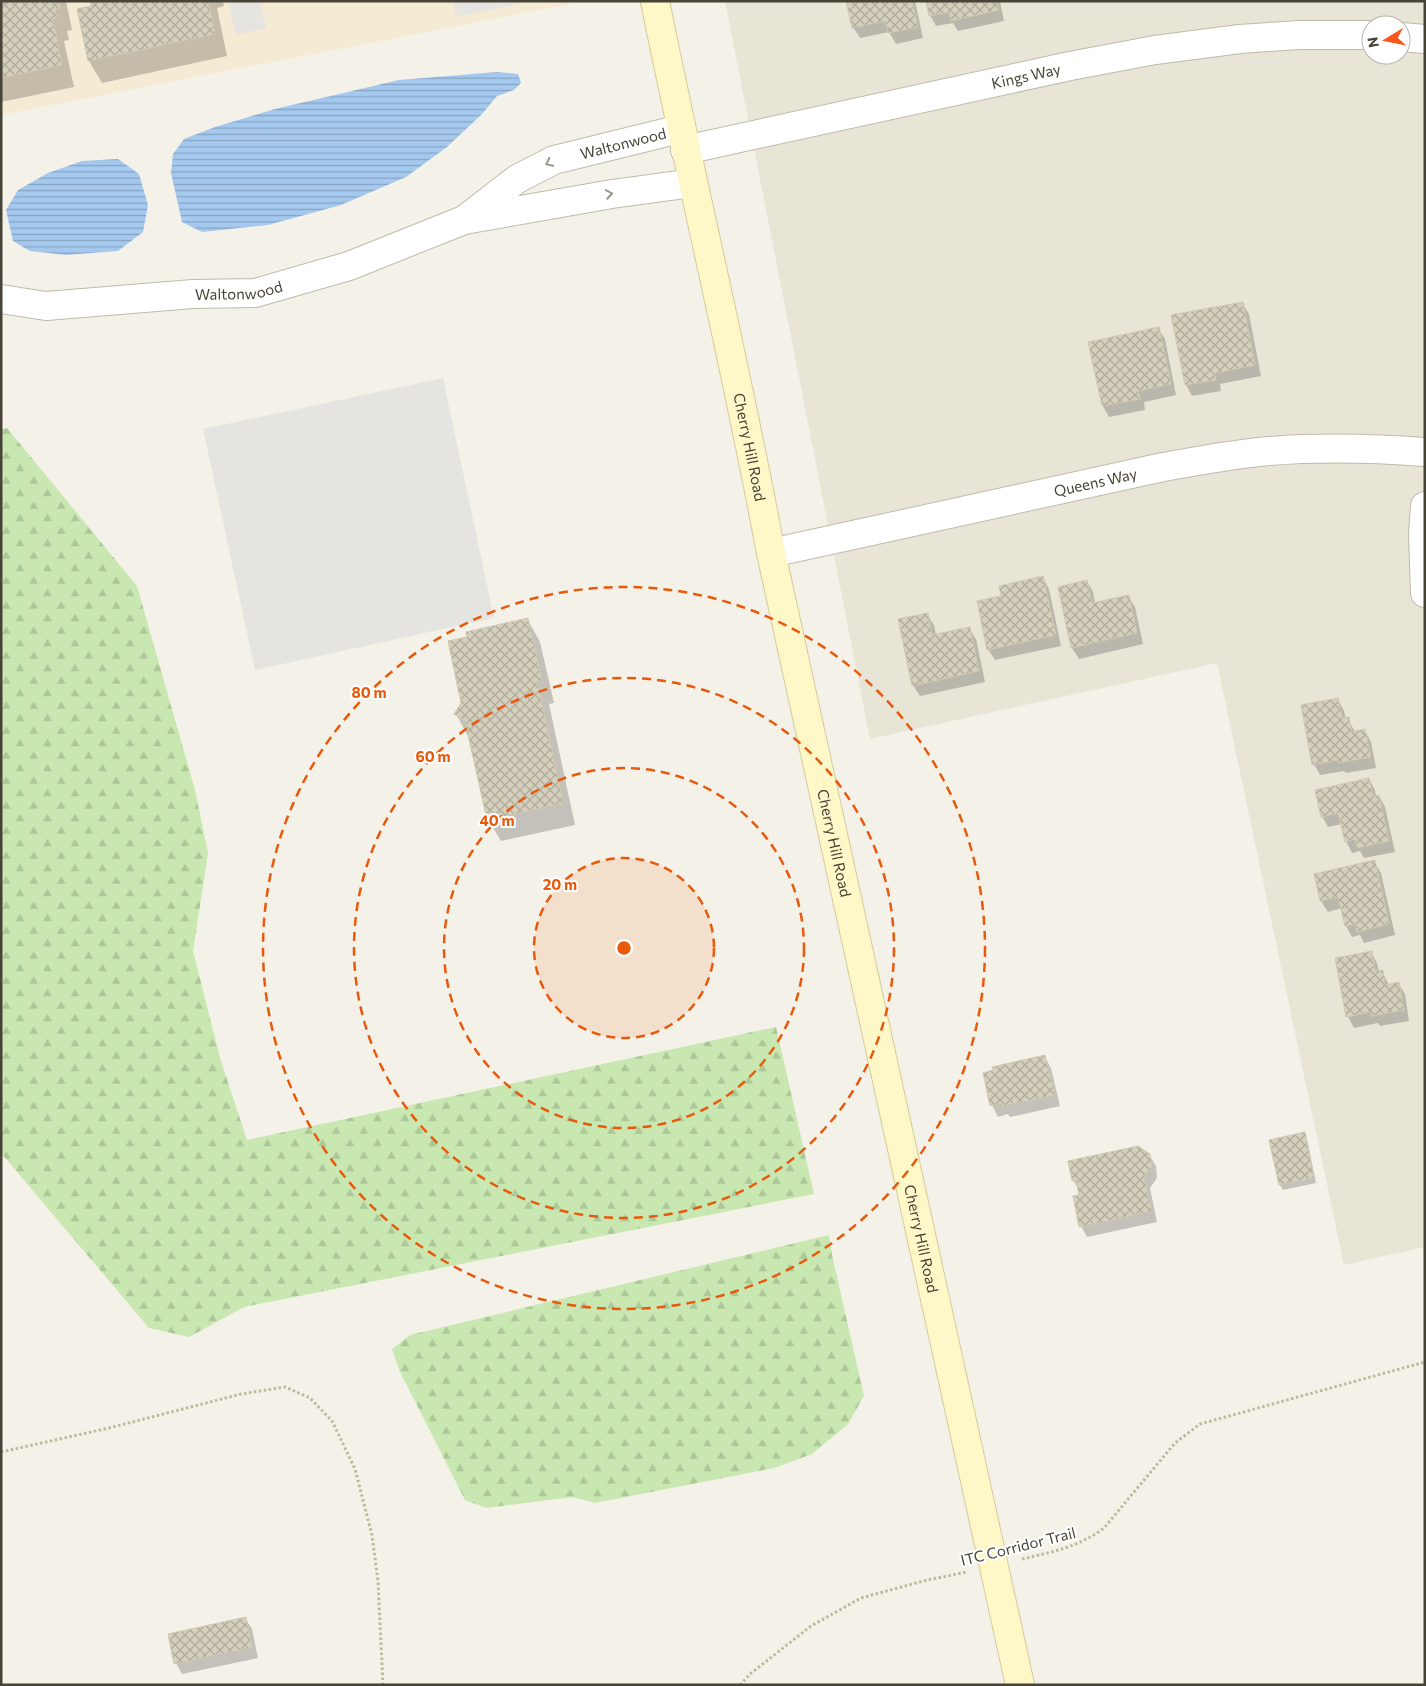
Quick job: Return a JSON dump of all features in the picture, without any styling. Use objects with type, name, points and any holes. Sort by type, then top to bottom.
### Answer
[{"type":"main road","name":"Cherry Hill Road","points":[[655,1],[683,140],[758,483],[770,554],[1020,1685]]},
{"type":"street","name":"Kings Way","points":[[683,140],[1154,50],[1240,39],[1299,35],[1361,36]]},
{"type":"street","points":[[1411,38],[1425,39]]},
{"type":"street","name":"Waltonwood","points":[[464,220],[517,179],[554,160],[683,140]]},
{"type":"street","name":"Waltonwood","points":[[1,299],[46,306],[193,294],[255,293],[349,266],[464,220],[612,194],[693,183]]},
{"type":"street","name":"Queens Way","points":[[770,554],[1153,469],[1215,458],[1267,451],[1320,448],[1372,448],[1425,452]]},
{"type":"street","points":[[1425,506],[1423,534],[1425,593]]},
{"type":"path","name":"ITC Corridor Trail","points":[[740,1685],[750,1674],[811,1626],[861,1598],[927,1580],[1067,1548],[1090,1538],[1104,1528],[1175,1443],[1200,1424],[1425,1362]]},
{"type":"path","points":[[1,1452],[109,1428],[241,1394],[285,1387],[310,1398],[332,1421],[355,1468],[372,1535],[378,1581],[383,1685]]},
{"type":"shaded area","points":[[1,1],[569,1],[570,4],[1,115]]},
{"type":"shaded area","points":[[228,1],[260,1],[266,28],[236,35]]},
{"type":"shaded area","points":[[453,1],[518,1],[519,4],[456,17]]},
{"type":"shaded area","points":[[725,1],[1425,1],[1425,1247],[1344,1265],[1217,663],[870,739]]},
{"type":"shaded area","points":[[443,378],[494,618],[255,670],[203,429]]},
{"type":"green space","points":[[7,428],[137,586],[195,790],[208,853],[193,951],[220,1058],[247,1140],[776,1027],[814,1194],[244,1307],[189,1337],[149,1328],[1,1153],[1,429]]},
{"type":"green space","points":[[829,1235],[864,1396],[848,1424],[812,1454],[774,1468],[595,1503],[572,1497],[486,1508],[465,1500],[400,1372],[392,1349],[410,1335]]},
{"type":"water","points":[[497,72],[518,74],[521,83],[514,90],[497,96],[482,114],[447,147],[406,177],[341,205],[268,225],[202,232],[182,222],[171,173],[173,154],[184,139],[215,127],[275,109],[399,80]]},
{"type":"water","points":[[118,159],[139,174],[148,205],[143,232],[118,251],[66,255],[30,251],[13,241],[6,210],[18,190],[48,173],[82,161]]},
{"type":"building","points":[[1,1],[58,1],[60,8],[55,9],[57,18],[53,19],[62,65],[1,78]]},
{"type":"building","points":[[90,1],[208,1],[215,34],[88,61],[77,9],[91,6]]},
{"type":"building","points":[[846,1],[912,1],[918,27],[888,33],[885,21],[852,28]]},
{"type":"building","points":[[926,1],[997,1],[999,10],[951,21],[949,12],[929,16]]},
{"type":"building","points":[[1243,302],[1255,365],[1215,373],[1216,380],[1185,385],[1171,315]]},
{"type":"building","points":[[1159,327],[1171,384],[1138,391],[1140,399],[1102,406],[1088,342]]},
{"type":"building","points":[[1043,576],[1056,635],[987,650],[977,601],[1001,596],[999,586]]},
{"type":"building","points":[[1087,580],[1092,603],[1129,595],[1137,633],[1071,648],[1058,587]]},
{"type":"building","points":[[928,613],[932,635],[970,627],[979,671],[912,686],[898,619]]},
{"type":"building","points":[[528,618],[542,681],[537,681],[563,803],[487,820],[465,721],[454,714],[461,703],[448,641],[467,637],[466,632]]},
{"type":"building","points":[[1338,698],[1342,718],[1349,717],[1352,732],[1365,729],[1371,757],[1338,763],[1338,760],[1312,765],[1301,705]]},
{"type":"building","points":[[1369,778],[1373,796],[1379,795],[1389,841],[1357,848],[1355,839],[1345,842],[1338,813],[1321,817],[1315,790]]},
{"type":"building","points":[[1375,860],[1389,924],[1357,932],[1355,924],[1345,926],[1338,897],[1320,901],[1314,874]]},
{"type":"building","points":[[1372,951],[1375,971],[1383,970],[1385,985],[1399,982],[1404,1010],[1372,1016],[1371,1012],[1346,1017],[1335,958]]},
{"type":"building","points":[[1045,1055],[1055,1095],[1002,1106],[1001,1103],[990,1106],[983,1073],[993,1070],[992,1067]]},
{"type":"building","points":[[1305,1132],[1314,1178],[1279,1185],[1269,1140]]},
{"type":"building","points":[[1138,1146],[1150,1154],[1152,1167],[1144,1176],[1152,1211],[1079,1227],[1073,1196],[1079,1195],[1076,1180],[1072,1181],[1068,1161]]},
{"type":"building","points":[[246,1617],[252,1647],[174,1664],[168,1634]]}]
